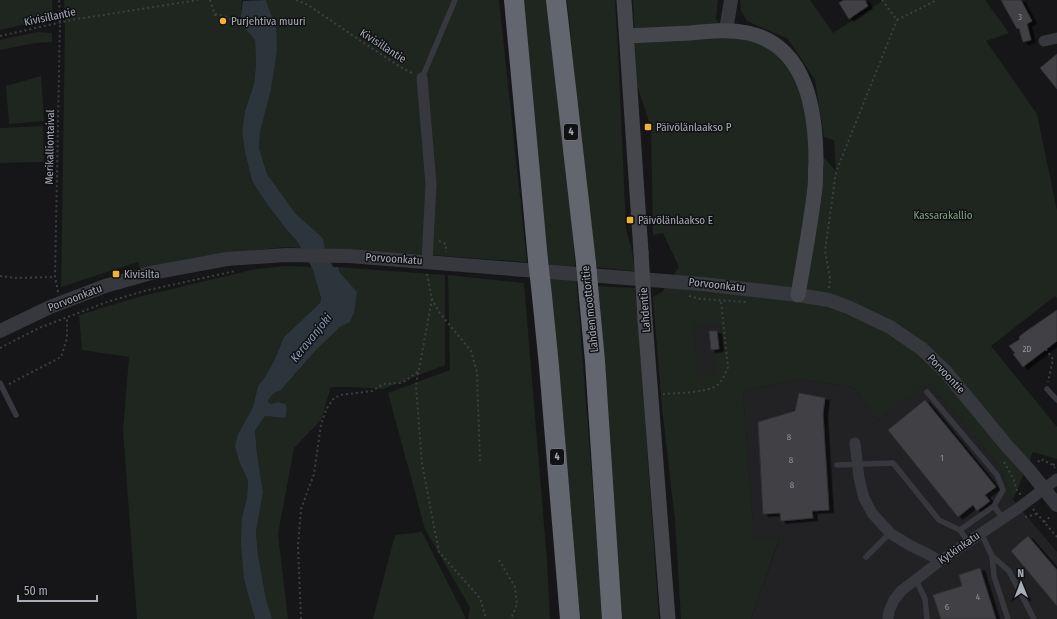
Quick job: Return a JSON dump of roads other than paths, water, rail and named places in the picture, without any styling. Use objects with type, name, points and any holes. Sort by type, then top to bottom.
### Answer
[{"type":"highway","name":"4","points":[[514,0],[550,381],[570,619]]},
{"type":"highway","name":"Lahden moottoritie","points":[[556,0],[586,263],[595,361],[612,619]]},
{"type":"main road","name":"Lahdentie","points":[[624,0],[645,320],[668,619]]},
{"type":"main road","points":[[627,36],[726,30],[748,33],[768,40],[780,48],[798,70],[807,89],[813,115],[816,149],[815,186],[798,295]]},
{"type":"street","points":[[726,30],[731,0]]},
{"type":"street","points":[[1044,41],[1057,38]]},
{"type":"street","points":[[422,78],[431,184],[427,262]]},
{"type":"street","name":"Porvoonkatu","points":[[0,331],[50,307],[105,286],[144,275],[227,259],[286,255],[349,256],[427,262],[702,284],[798,295]]},
{"type":"street","name":"Porvoontie","points":[[798,295],[828,300],[848,307],[890,326],[922,349],[946,372],[1044,489],[1055,510]]},
{"type":"street","points":[[855,443],[859,478],[864,498],[872,512],[890,533],[940,561]]},
{"type":"street","name":"Kytkinkatu","points":[[888,619],[889,611],[894,600],[902,591],[940,561],[1057,480]]},
{"type":"lane","points":[[422,78],[456,0]]},
{"type":"lane","points":[[1,386],[16,415]]},
{"type":"lane","points":[[1048,389],[1057,400]]},
{"type":"lane","points":[[927,392],[997,475],[1003,490],[994,506],[960,530]]},
{"type":"lane","points":[[837,465],[893,463],[939,520],[960,530],[968,542]]},
{"type":"lane","points":[[994,506],[1003,518]]},
{"type":"lane","points":[[866,556],[890,533]]},
{"type":"lane","points":[[981,533],[992,556],[994,576],[1008,619]]},
{"type":"lane","points":[[992,556],[1009,571],[1034,619]]},
{"type":"lane","points":[[916,580],[925,599],[927,619]]},
{"type":"water","points":[[266,0],[276,28],[277,50],[271,89],[260,132],[259,148],[267,174],[296,214],[323,238],[325,249],[301,248],[265,201],[252,181],[245,152],[242,131],[245,111],[254,84],[256,64],[255,40],[240,23],[243,1]]},
{"type":"water","points":[[312,267],[338,267],[340,273],[357,292],[354,313],[350,322],[340,327],[316,350],[280,391],[275,392],[271,396],[268,402],[271,404],[278,402],[285,404],[287,408],[286,416],[284,418],[265,416],[255,431],[263,492],[256,532],[258,555],[266,599],[272,619],[255,619],[244,579],[241,543],[242,517],[247,498],[248,481],[239,461],[235,446],[238,434],[253,407],[258,386],[274,361],[284,337],[320,303],[321,298]]},
{"type":"waterway","name":"Keravanjoki","points":[[307,239],[335,290]]},
{"type":"place","name":"Purjehtiva muuri","points":[[223,21]]},
{"type":"place","name":"Päivölänlaakso P","points":[[648,127]]},
{"type":"place","name":"Päivölänlaakso E","points":[[630,220]]},
{"type":"place","name":"Kivisilta","points":[[116,274]]},
{"type":"park label","name":"Kassarakallio","points":[[943,215]]}]
